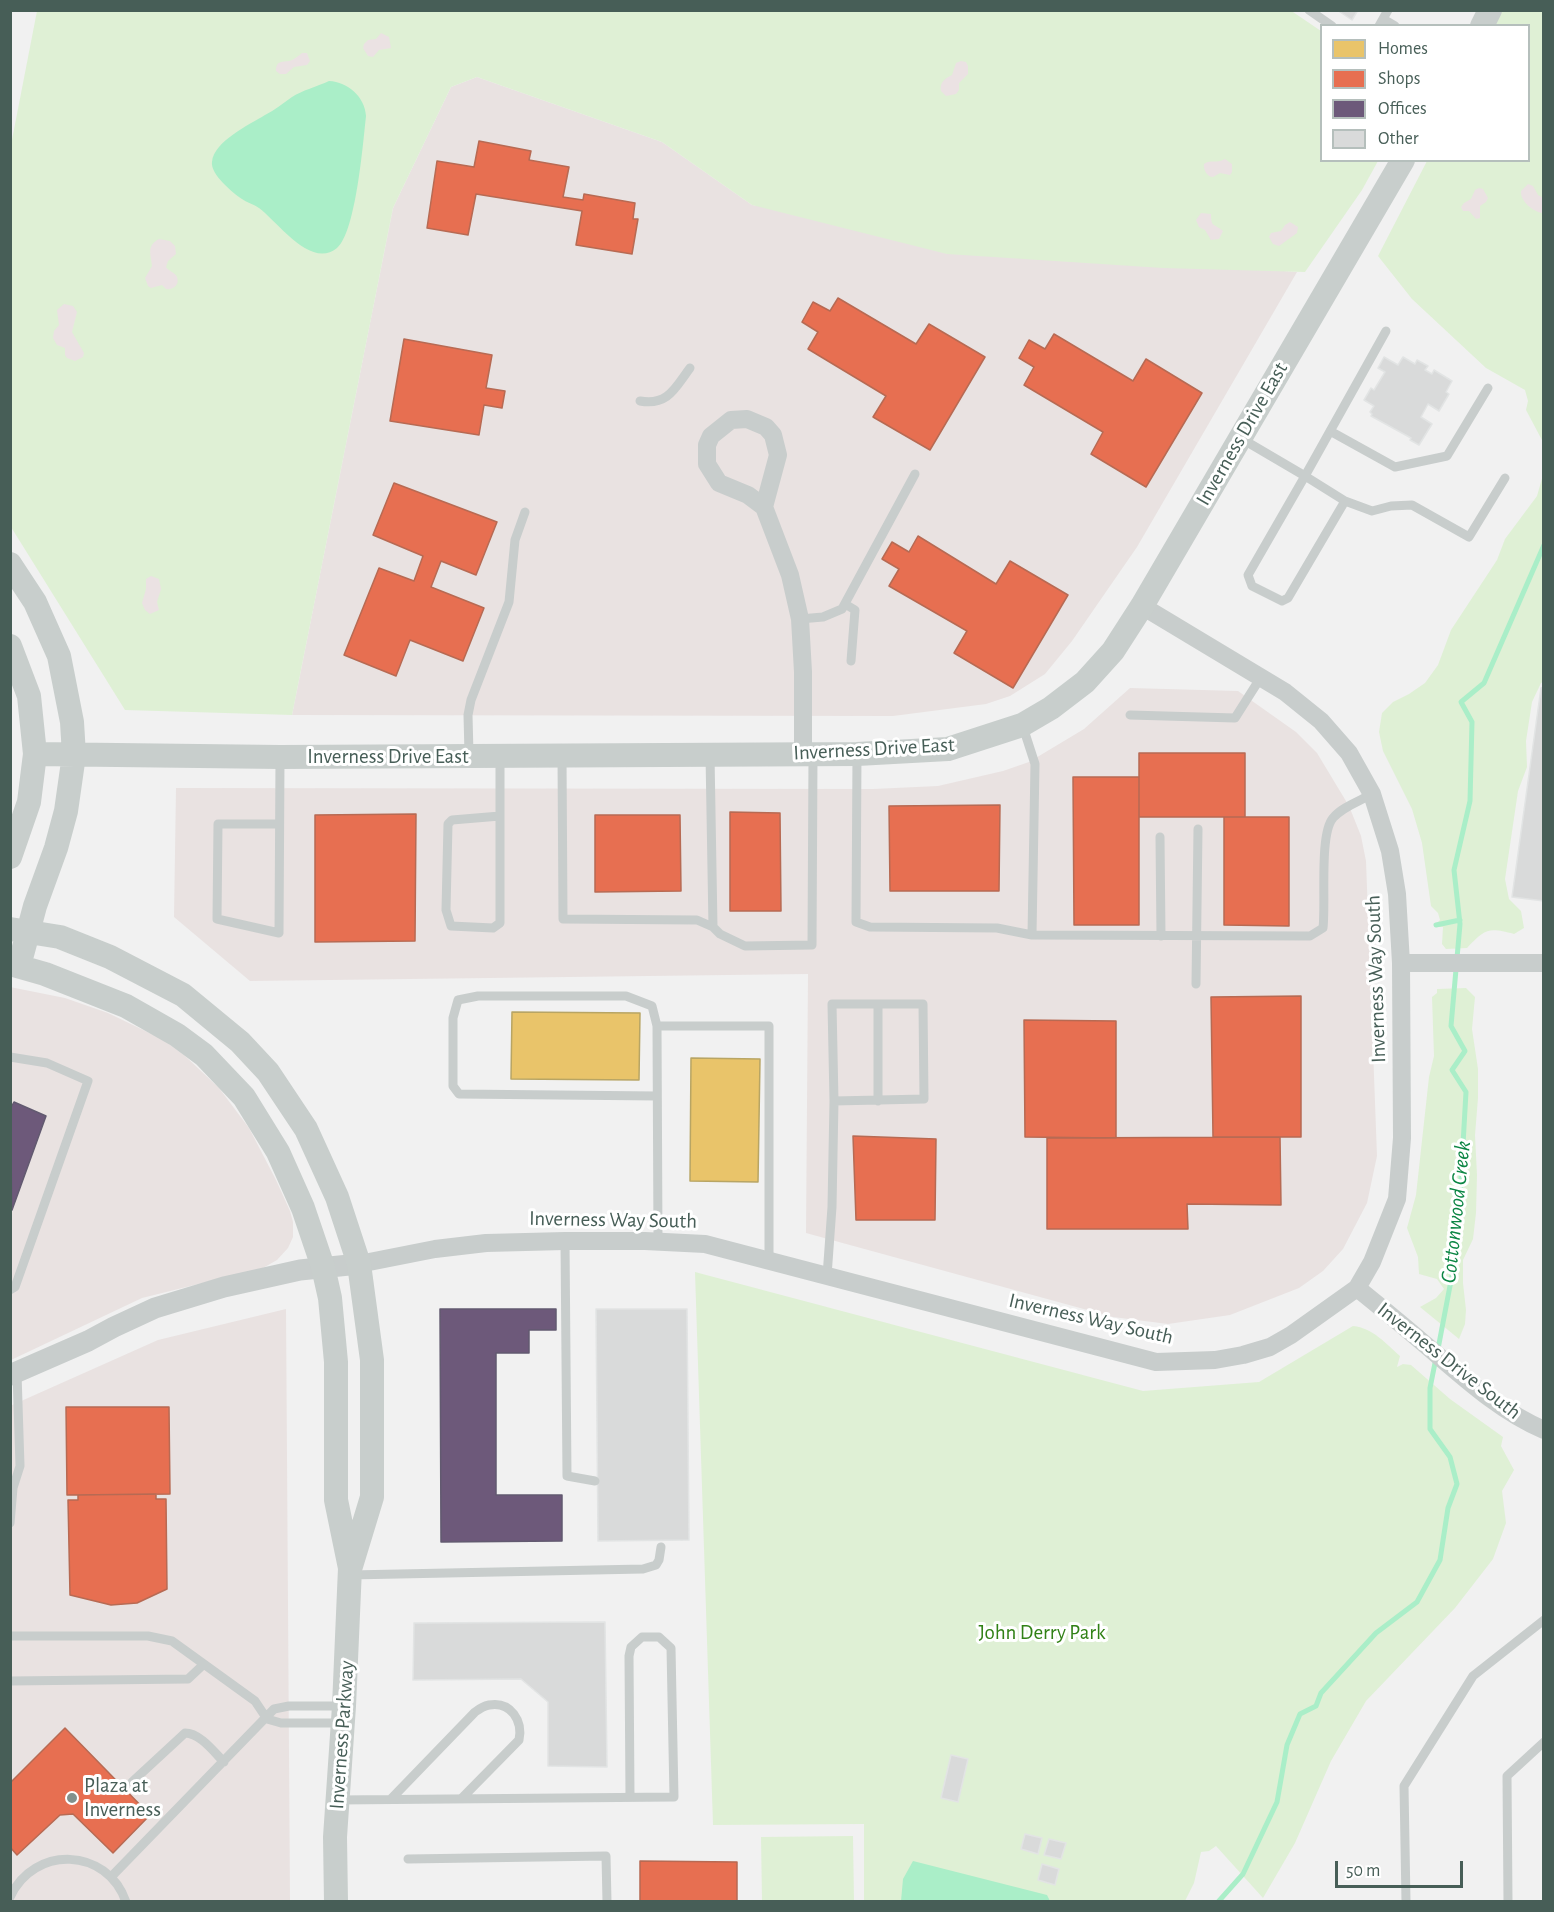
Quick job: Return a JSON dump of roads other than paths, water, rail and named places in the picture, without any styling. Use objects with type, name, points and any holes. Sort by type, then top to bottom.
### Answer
[{"type":"main road","points":[[1483,24],[1491,10]]},
{"type":"main road","name":"Inverness Drive East","points":[[35,754],[500,757],[857,754],[948,749],[1022,725],[1051,708],[1085,682],[1113,651],[1143,606],[1402,162]]},
{"type":"main road","points":[[10,564],[34,602],[59,656],[72,722],[74,755],[66,811],[19,930],[15,965],[45,974],[126,1006],[177,1035],[204,1055],[244,1098],[278,1152],[303,1208],[323,1267]]},
{"type":"main road","points":[[10,646],[29,696],[35,754],[29,802],[10,857]]},
{"type":"main road","name":"Inverness Parkway","points":[[19,930],[60,937],[110,957],[183,995],[240,1042],[268,1072],[306,1130],[337,1197],[359,1264],[372,1360],[372,1497],[350,1572]]},
{"type":"main road","name":"Inverness Parkway","points":[[323,1267],[330,1298],[336,1362],[336,1500],[350,1572],[344,1714],[335,1837],[336,1902]]},
{"type":"street","points":[[764,507],[778,455],[773,435],[766,427],[747,418],[731,420],[711,436],[707,445],[707,464],[719,483],[748,495],[764,507],[790,575],[800,619],[808,754]]},
{"type":"street","name":"Inverness Way South","points":[[359,1264],[460,1245],[525,1241],[705,1244],[769,1260],[824,1280],[1156,1362],[1170,1363],[1215,1360],[1270,1347],[1292,1335],[1357,1288],[1372,1262],[1397,1199],[1402,1138],[1401,963],[1396,879],[1387,838],[1372,794],[1349,753],[1321,721],[1285,693],[1143,606]]},
{"type":"street","points":[[1401,963],[1544,963]]},
{"type":"street","points":[[14,1374],[155,1308],[225,1287],[300,1270],[359,1264]]},
{"type":"street","name":"Inverness Drive South","points":[[1357,1288],[1505,1409],[1544,1430]]},
{"type":"lane","points":[[1309,10],[1329,24]]},
{"type":"lane","points":[[1345,501],[1288,598],[1282,601],[1252,585],[1248,575],[1386,331]]},
{"type":"lane","points":[[640,401],[654,403],[668,396],[690,368]]},
{"type":"lane","points":[[1330,431],[1395,467],[1447,456],[1488,388]]},
{"type":"lane","points":[[1240,438],[1360,508],[1372,511],[1391,506],[1412,505],[1469,537],[1505,478]]},
{"type":"lane","points":[[800,619],[823,617],[842,609],[915,474]]},
{"type":"lane","points":[[469,757],[468,715],[471,700],[509,602],[515,540],[525,512]]},
{"type":"lane","points":[[845,604],[855,610],[851,661]]},
{"type":"lane","points":[[1130,715],[1235,718],[1261,678]]},
{"type":"lane","points":[[1022,725],[1035,764],[1032,935]]},
{"type":"lane","points":[[562,756],[563,919],[697,920],[745,946],[812,945],[808,754]]},
{"type":"lane","points":[[857,754],[856,922],[870,927],[997,928],[1032,935],[1310,936],[1323,928],[1325,839],[1332,818],[1372,794]]},
{"type":"lane","points":[[710,755],[713,927]]},
{"type":"lane","points":[[279,824],[218,824],[217,919],[279,933],[280,757]]},
{"type":"lane","points":[[500,757],[500,816],[500,923],[493,928],[451,926],[446,910],[448,824],[452,820],[500,816]]},
{"type":"lane","points":[[1196,984],[1198,829]]},
{"type":"lane","points":[[1160,837],[1161,936]]},
{"type":"lane","points":[[657,1096],[459,1094],[453,1086],[453,1018],[458,1000],[478,996],[626,996],[652,1006],[657,1026],[658,1242]]},
{"type":"lane","points":[[824,1280],[832,1207],[834,1101],[832,1004],[923,1004],[924,1099],[834,1101]]},
{"type":"lane","points":[[878,1004],[878,1101]]},
{"type":"lane","points":[[657,1026],[769,1026],[769,1260]]},
{"type":"lane","points":[[10,1057],[47,1063],[88,1081],[15,1287],[10,1290]]},
{"type":"lane","points":[[565,1241],[567,1476],[595,1481]]},
{"type":"lane","points":[[10,1522],[12,1489],[20,1466],[14,1374]]},
{"type":"lane","points":[[350,1572],[643,1569],[656,1565],[661,1547]]},
{"type":"lane","points":[[1406,1902],[1404,1786],[1473,1676],[1544,1620]]},
{"type":"lane","points":[[10,1636],[148,1636],[172,1641],[255,1701],[266,1717],[281,1723],[344,1714]]},
{"type":"lane","points":[[338,1800],[674,1797],[671,1648],[659,1637],[642,1637],[631,1647],[630,1797]]},
{"type":"lane","points":[[10,1681],[188,1679],[204,1664]]},
{"type":"lane","points":[[391,1799],[475,1712],[487,1705],[500,1705],[515,1715],[519,1722],[521,1731],[519,1740],[462,1798]]},
{"type":"lane","points":[[111,1877],[274,1709],[289,1706],[344,1714]]},
{"type":"lane","points":[[132,1782],[186,1733],[199,1738],[224,1762]]},
{"type":"lane","points":[[1508,1902],[1507,1776],[1544,1742]]},
{"type":"lane","points":[[408,1859],[606,1856],[607,1902]]},
{"type":"lane","points":[[12,1890],[26,1874],[42,1864],[60,1859],[79,1860],[96,1866],[111,1877],[123,1892],[126,1902]]},
{"type":"waterway","name":"Cottonwood Creek","points":[[1438,1349],[1457,1249],[1466,1092],[1452,1070],[1465,1051],[1451,1026],[1460,924],[1454,870],[1470,801],[1472,722],[1461,702],[1484,683],[1544,545]]},
{"type":"waterway","points":[[1436,925],[1460,920]]},
{"type":"waterway","name":"Cottonwood Creek","points":[[1218,1902],[1243,1874],[1277,1802],[1287,1745],[1300,1714],[1316,1706],[1321,1693],[1376,1633],[1417,1602],[1440,1560],[1448,1508],[1457,1484],[1450,1457],[1430,1429],[1430,1388],[1436,1358]]},
{"type":"place","name":"Plaza at Inverness","points":[[72,1798]]},
{"type":"park label","name":"John Derry Park","points":[[1042,1633]]}]
